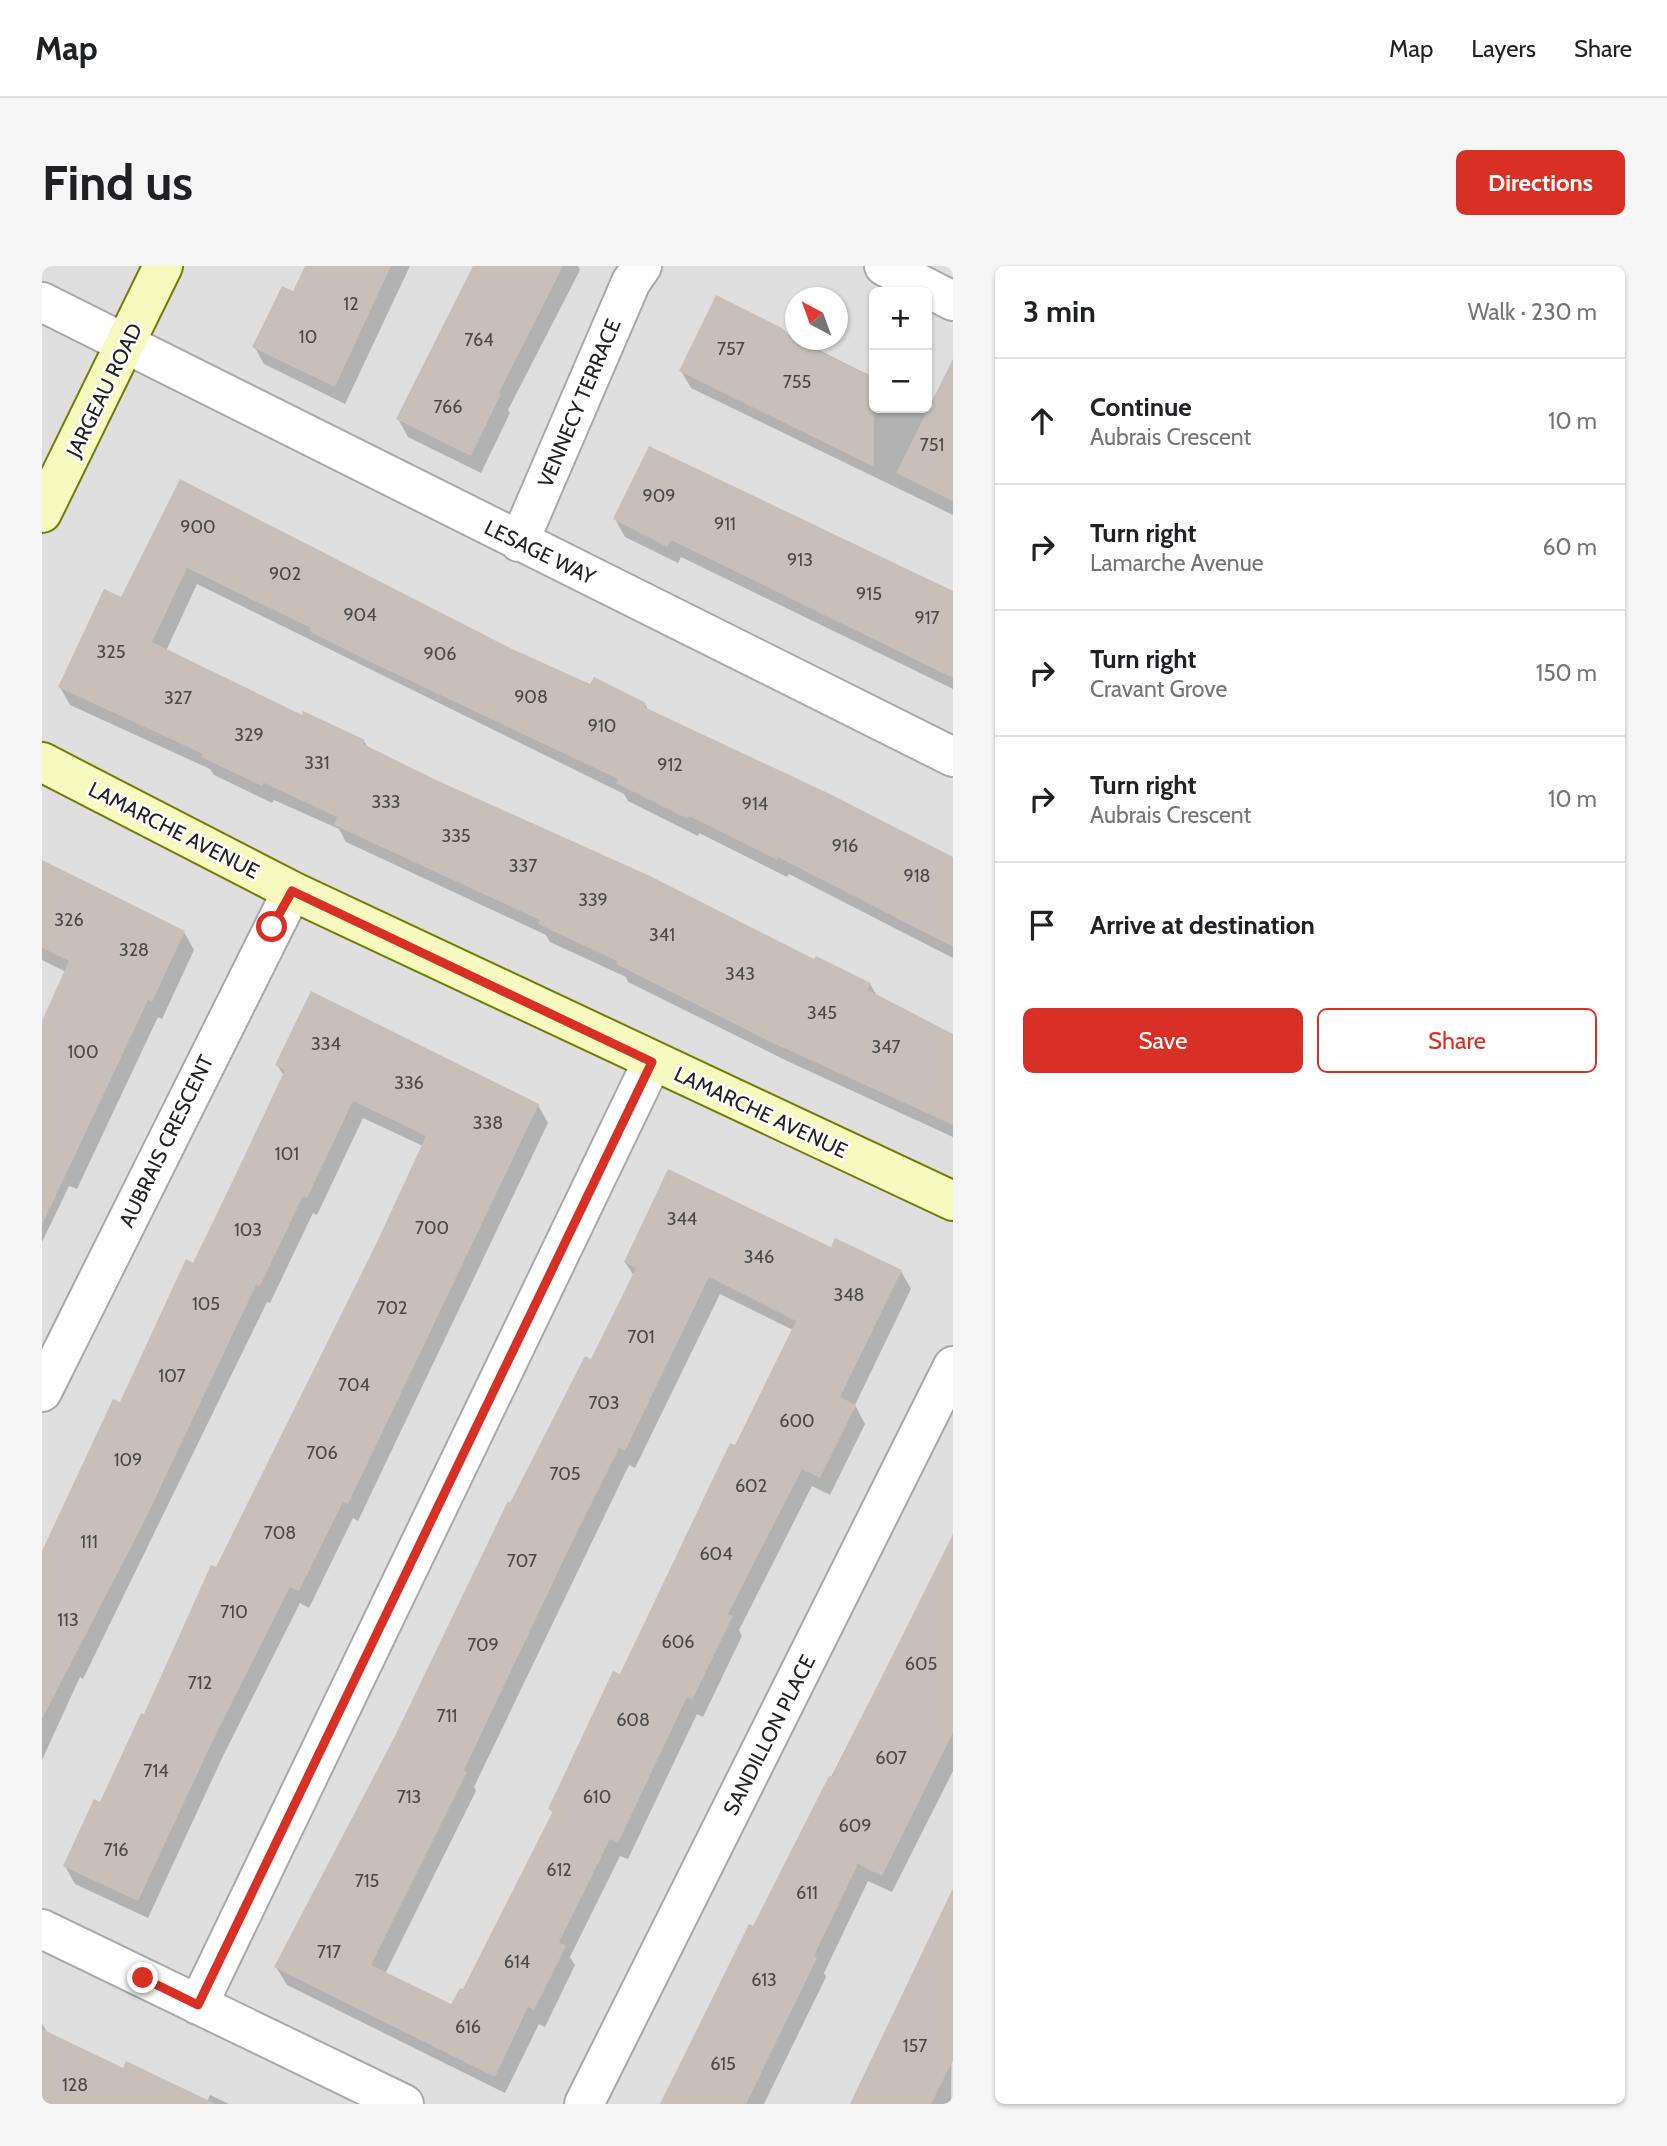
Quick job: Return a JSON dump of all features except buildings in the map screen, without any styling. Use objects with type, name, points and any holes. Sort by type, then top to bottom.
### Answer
[{"type":"street","name":"JARGEAU ROAD","points":[[42,513],[127,345],[163,266]]},
{"type":"street","name":"VENNECY TERRACE","points":[[519,542],[631,282],[642,266]]},
{"type":"street","points":[[884,266],[953,301]]},
{"type":"street","name":"LESAGE WAY","points":[[42,302],[953,757]]},
{"type":"street","name":"LAMARCHE AVENUE","points":[[42,761],[292,891],[953,1201]]},
{"type":"street","name":"AUBRAIS CRESCENT","points":[[42,1392],[292,891]]},
{"type":"street","points":[[198,2005],[652,1062]]},
{"type":"street","name":"SANDILLON PLACE","points":[[584,2104],[953,1366]]},
{"type":"street","points":[[42,1929],[404,2104]]},
{"type":"shaded area","points":[[42,266],[953,266],[953,2104],[42,2104]]},
{"type":"route","points":[[143,1978],[198,2005],[652,1062],[292,891],[272,927]]}]
